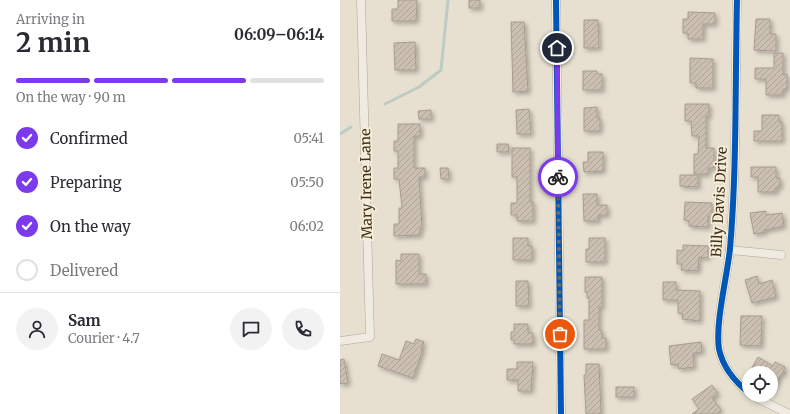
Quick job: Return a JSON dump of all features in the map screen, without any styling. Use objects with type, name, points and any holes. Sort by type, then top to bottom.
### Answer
[{"type":"street","name":"Mary Irene Lane","points":[[340,341],[370,337],[361,0]]},
{"type":"street","points":[[556,0],[561,414]]},
{"type":"street","name":"Billy Davis Drive","points":[[737,0],[730,250],[718,335],[722,360],[728,372],[742,387]]},
{"type":"street","points":[[730,250],[781,255]]},
{"type":"street","name":"Billy Davis Drive","points":[[766,402],[789,414]]},
{"type":"building","points":[[398,0],[417,0],[416,21],[392,21],[392,9],[398,9]]},
{"type":"building","points":[[469,0],[480,0],[480,8],[469,8]]},
{"type":"building","points":[[688,12],[715,13],[715,24],[703,24],[703,39],[688,39],[688,33],[683,33],[683,19],[688,19]]},
{"type":"building","points":[[756,19],[770,19],[770,34],[776,34],[776,51],[754,50]]},
{"type":"building","points":[[584,20],[598,20],[599,48],[584,48]]},
{"type":"building","points":[[511,22],[524,22],[528,91],[513,92]]},
{"type":"building","points":[[415,42],[416,70],[395,70],[394,43]]},
{"type":"building","points":[[774,53],[783,53],[783,75],[787,74],[787,89],[783,89],[783,95],[766,95],[766,79],[755,79],[755,68],[774,68]]},
{"type":"building","points":[[690,58],[713,59],[713,88],[696,88],[696,83],[690,83]]},
{"type":"building","points":[[583,71],[597,71],[597,74],[602,74],[602,90],[583,90]]},
{"type":"building","points":[[685,104],[709,104],[709,116],[706,116],[706,148],[714,148],[714,168],[708,168],[708,174],[694,174],[694,154],[698,154],[699,136],[692,136],[691,121],[685,121]]},
{"type":"building","points":[[597,107],[597,118],[600,118],[600,131],[584,131],[584,108]]},
{"type":"building","points":[[529,109],[531,134],[517,134],[516,110]]},
{"type":"building","points":[[431,110],[431,119],[419,119],[418,111]]},
{"type":"building","points":[[762,115],[779,115],[779,122],[782,122],[782,141],[754,141],[754,131],[762,131]]},
{"type":"building","points":[[398,124],[420,124],[420,136],[414,136],[414,168],[425,168],[425,177],[419,177],[422,228],[420,228],[420,235],[394,236],[394,224],[399,224],[399,208],[402,208],[399,179],[394,179],[394,168],[398,168],[398,151],[394,151],[394,141],[398,141]]},
{"type":"building","points":[[497,144],[508,144],[509,152],[497,152]]},
{"type":"building","points":[[512,148],[530,148],[530,202],[533,202],[533,221],[517,221],[517,215],[511,215],[511,203],[517,203],[517,177],[512,177]]},
{"type":"building","points":[[588,152],[603,152],[603,171],[584,172],[583,162],[588,162]]},
{"type":"building","points":[[751,167],[776,167],[776,178],[780,178],[780,187],[776,187],[776,192],[758,192],[758,177],[751,177]]},
{"type":"building","points":[[440,168],[448,168],[449,179],[441,179]]},
{"type":"building","points":[[680,175],[698,175],[698,187],[680,186]]},
{"type":"building","points":[[583,194],[597,194],[597,205],[607,205],[607,215],[598,215],[598,221],[584,221]]},
{"type":"building","points":[[685,202],[712,203],[712,216],[708,216],[708,227],[689,226],[689,221],[684,220]]},
{"type":"building","points":[[766,211],[766,215],[782,213],[784,226],[754,234],[750,213]]},
{"type":"building","points":[[513,238],[528,238],[528,246],[532,246],[532,260],[513,260]]},
{"type":"building","points":[[589,238],[605,238],[605,262],[586,262],[586,249],[589,249]]},
{"type":"building","points":[[683,245],[708,246],[708,258],[699,257],[698,271],[681,270],[682,264],[677,264],[677,250],[683,251]]},
{"type":"building","points":[[401,254],[419,254],[419,274],[426,274],[426,284],[396,284],[396,260],[401,261]]},
{"type":"building","points":[[757,276],[759,284],[772,280],[776,297],[752,303],[745,280]]},
{"type":"building","points":[[585,277],[602,277],[602,307],[599,307],[599,330],[602,331],[602,338],[606,338],[606,349],[584,349],[584,320],[589,320],[589,298],[587,298],[587,292],[585,292]]},
{"type":"building","points":[[516,281],[528,281],[529,306],[516,306]]},
{"type":"building","points":[[663,282],[676,282],[676,290],[700,291],[700,321],[682,319],[683,314],[678,313],[678,300],[663,300]]},
{"type":"building","points":[[741,316],[762,316],[761,346],[740,345]]},
{"type":"building","points":[[514,324],[528,324],[528,333],[533,333],[533,344],[514,344],[514,340],[511,340],[511,332],[514,332]]},
{"type":"building","points":[[416,339],[424,342],[413,378],[378,366],[382,354],[399,360],[406,341],[414,344]]},
{"type":"building","points":[[701,342],[702,352],[693,353],[694,367],[679,369],[678,364],[671,365],[669,346]]},
{"type":"building","points":[[758,357],[773,366],[753,366]]},
{"type":"building","points":[[344,359],[348,383],[340,384],[340,360]]},
{"type":"building","points":[[517,362],[533,362],[531,391],[518,391],[518,380],[507,380],[507,369],[517,369]]},
{"type":"building","points":[[775,362],[785,367],[783,372],[786,373],[782,373],[778,380],[778,366],[773,366]]},
{"type":"building","points":[[586,364],[599,364],[601,414],[586,414],[584,375],[586,375]]},
{"type":"building","points":[[712,385],[718,394],[712,398],[721,410],[716,414],[692,414],[699,409],[692,399]]},
{"type":"building","points":[[616,387],[634,387],[634,397],[616,397]]},
{"type":"waterway","points":[[385,104],[419,87],[441,70],[448,0]]},
{"type":"waterway","points":[[340,134],[351,127]]},
{"type":"cycle path","points":[[556,0],[561,414]]},
{"type":"cycle path","points":[[737,0],[735,156],[732,218],[730,249],[720,314],[718,339],[719,349],[726,368],[742,387]]},
{"type":"way so far","points":[[558,177],[560,334]]},
{"type":"route","points":[[557,48],[558,177]]}]
